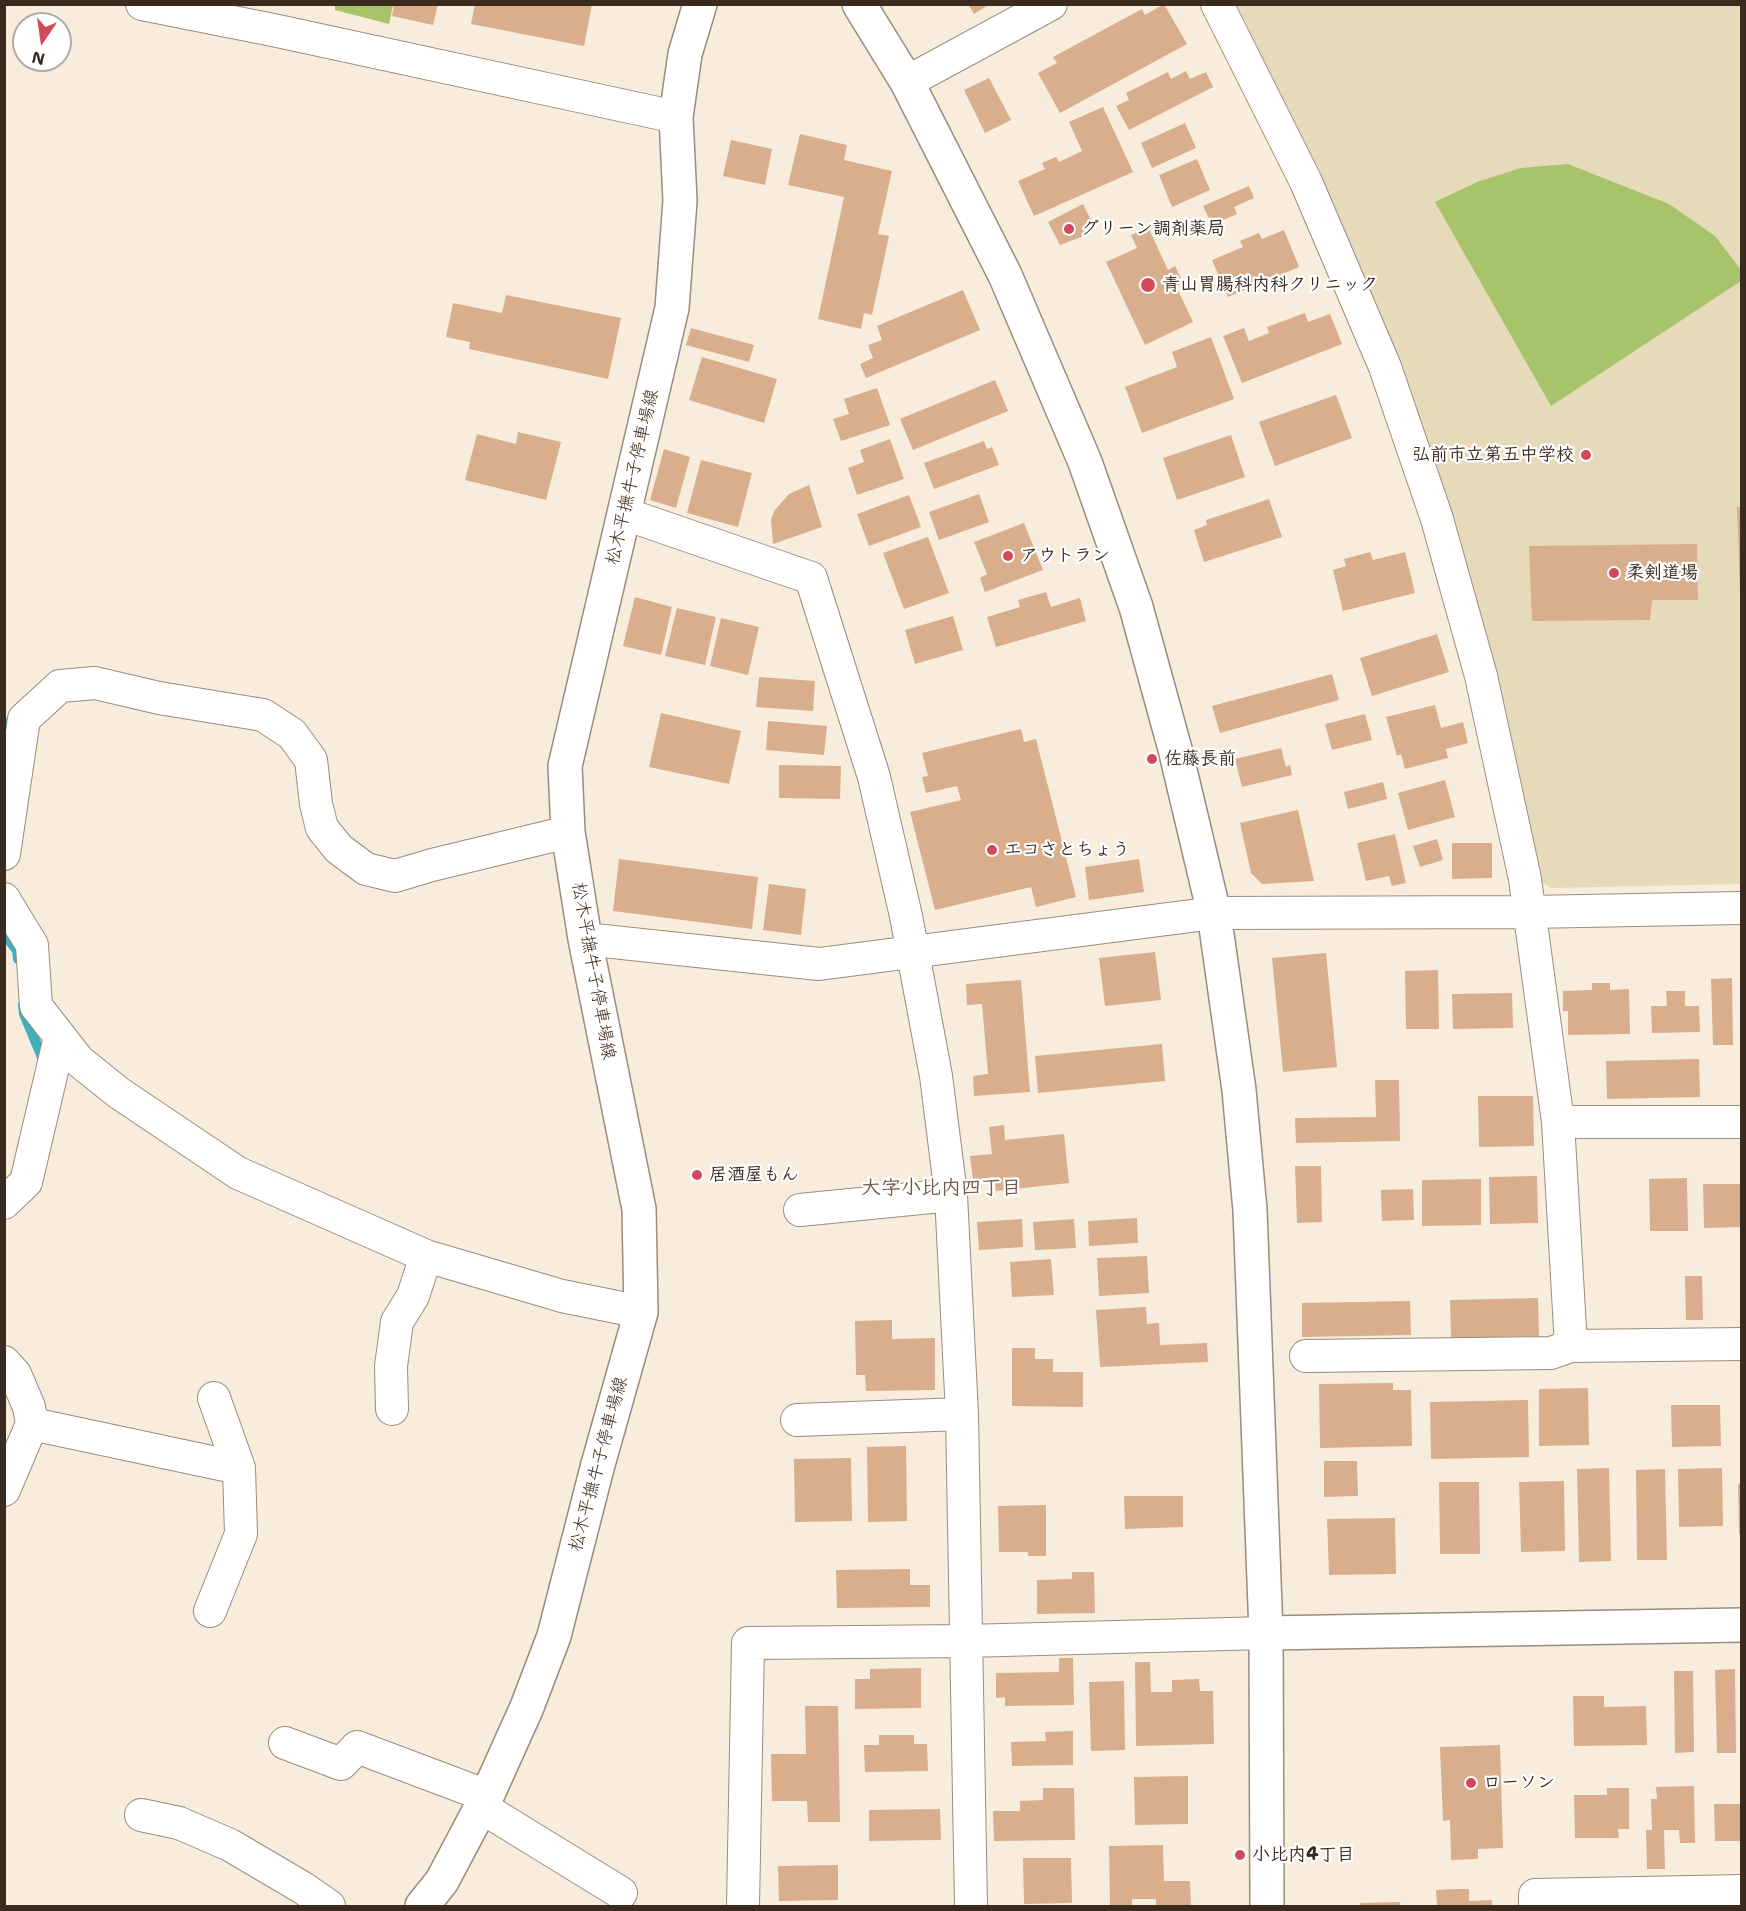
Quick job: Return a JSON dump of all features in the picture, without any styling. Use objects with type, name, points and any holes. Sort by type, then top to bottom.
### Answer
[{"type":"street","points":[[142,4],[676,117]]},
{"type":"street","name":"松木平撫牛子停車場線","points":[[422,1906],[442,1881],[484,1802],[527,1707],[554,1636],[597,1468],[641,1312],[639,1209],[585,939],[568,832],[565,766],[672,308],[680,201],[676,117],[685,54],[700,4]]},
{"type":"street","points":[[860,4],[907,82],[1005,275],[1085,462],[1136,607],[1176,749],[1214,914],[1239,1090],[1250,1209],[1266,1633],[1267,1906]]},
{"type":"street","points":[[907,82],[1051,4]]},
{"type":"street","points":[[1217,4],[1311,193],[1385,367],[1433,508],[1481,676],[1525,879],[1558,1122],[1571,1346]]},
{"type":"street","points":[[625,514],[812,578],[874,777],[913,952],[936,1076],[951,1195],[962,1414],[971,1906]]},
{"type":"street","points":[[4,854],[24,719],[60,686],[95,683],[159,698],[262,716],[292,734],[311,760],[316,804],[322,828],[339,849],[366,869],[395,876],[568,832]]},
{"type":"street","points":[[4,899],[32,945],[36,1006],[79,1061],[118,1093],[238,1173],[426,1256],[562,1296],[641,1312]]},
{"type":"street","points":[[585,939],[819,964],[1214,914],[1742,908]]},
{"type":"street","points":[[12,1186],[60,1037]]},
{"type":"street","points":[[1558,1122],[1742,1122]]},
{"type":"street","points":[[800,1210],[951,1195]]},
{"type":"street","points":[[392,1409],[391,1366],[398,1322],[413,1296],[426,1256]]},
{"type":"street","points":[[1306,1356],[1551,1353],[1571,1346],[1742,1344]]},
{"type":"street","points":[[4,1362],[15,1374],[29,1407],[32,1424],[4,1490]]},
{"type":"street","points":[[210,1611],[241,1534],[239,1468],[214,1398]]},
{"type":"street","points":[[797,1420],[962,1414]]},
{"type":"street","points":[[32,1424],[239,1468]]},
{"type":"street","points":[[743,1906],[748,1643],[966,1641],[1266,1633],[1742,1625]]},
{"type":"street","points":[[285,1743],[341,1764],[357,1748],[484,1802],[621,1893]]},
{"type":"street","points":[[141,1815],[179,1823],[230,1845],[329,1906]]},
{"type":"street","points":[[1535,1906],[1535,1895],[1742,1891]]},
{"type":"shaded area","name":"弘前市立第五中学校","points":[[1237,5],[1741,5],[1741,884],[1551,888],[1539,881],[1398,360],[1332,200]]},
{"type":"green space","points":[[335,4],[393,5],[389,24],[335,10]]},
{"type":"green space","points":[[1568,164],[1669,204],[1715,236],[1741,270],[1741,281],[1551,406],[1435,202],[1477,182],[1521,168]]},
{"type":"building","points":[[394,4],[438,4],[433,25],[392,16]]},
{"type":"building","points":[[475,4],[592,4],[584,46],[471,24]]},
{"type":"building","points":[[968,4],[990,4],[974,14]]},
{"type":"building","points":[[1164,4],[1187,44],[1060,113],[1038,73],[1057,63],[1053,57],[1142,9],[1145,15]]},
{"type":"building","points":[[1186,71],[1190,79],[1206,72],[1213,87],[1129,130],[1116,106],[1129,100],[1126,93],[1168,72],[1171,79]]},
{"type":"building","points":[[989,78],[1011,120],[985,133],[964,90]]},
{"type":"building","points":[[1103,107],[1133,172],[1034,216],[1018,181],[1045,169],[1042,163],[1056,157],[1059,162],[1082,151],[1069,122]]},
{"type":"building","points":[[1185,123],[1196,148],[1152,168],[1141,143]]},
{"type":"building","points":[[800,134],[847,145],[844,160],[892,171],[878,234],[889,236],[872,315],[864,313],[861,329],[818,319],[844,197],[788,185]]},
{"type":"building","points":[[731,140],[772,149],[765,185],[723,176]]},
{"type":"building","points":[[1197,159],[1210,190],[1172,207],[1159,175]]},
{"type":"building","points":[[1249,186],[1254,198],[1234,207],[1237,214],[1212,225],[1203,206]]},
{"type":"building","name":"グリーン調剤薬局","points":[[1083,204],[1091,220],[1084,236],[1060,245],[1048,222]]},
{"type":"building","name":"青山胃腸科内科クリニック","points":[[1148,227],[1168,270],[1175,266],[1183,283],[1176,286],[1193,322],[1145,345],[1106,262],[1137,248],[1131,235]]},
{"type":"building","points":[[1284,230],[1299,267],[1228,297],[1212,260],[1243,247],[1240,241],[1259,233],[1262,239]]},
{"type":"building","points":[[963,290],[980,330],[866,378],[860,364],[873,358],[868,345],[882,340],[877,326]]},
{"type":"building","points":[[506,295],[621,318],[608,379],[469,349],[470,342],[446,337],[453,303],[502,313]]},
{"type":"building","points":[[1305,313],[1308,322],[1330,314],[1342,344],[1242,383],[1223,336],[1244,328],[1249,341],[1269,333],[1267,327]]},
{"type":"building","points":[[691,328],[754,345],[749,362],[686,345]]},
{"type":"building","points":[[1211,337],[1234,399],[1142,433],[1125,387],[1177,367],[1172,352]]},
{"type":"building","points":[[702,357],[777,379],[764,423],[689,400]]},
{"type":"building","points":[[995,380],[1008,411],[913,450],[900,419]]},
{"type":"building","points":[[877,388],[890,425],[841,441],[833,419],[849,414],[844,399]]},
{"type":"building","points":[[1336,395],[1352,438],[1275,466],[1259,422]]},
{"type":"building","points":[[518,432],[561,442],[546,500],[465,480],[477,434],[516,444]]},
{"type":"building","points":[[1231,435],[1245,477],[1177,500],[1163,458]]},
{"type":"building","points":[[890,439],[904,479],[857,495],[848,468],[864,462],[860,450]]},
{"type":"building","points":[[984,441],[987,449],[992,447],[999,465],[934,489],[924,463]]},
{"type":"building","points":[[664,449],[690,457],[676,508],[650,500]]},
{"type":"building","points":[[701,460],[752,473],[738,527],[687,513]]},
{"type":"building","points":[[809,485],[822,527],[773,544],[771,520],[774,511],[789,494]]},
{"type":"building","points":[[979,494],[989,522],[939,540],[929,512]]},
{"type":"building","points":[[909,495],[921,527],[869,546],[857,514]]},
{"type":"building","points":[[1269,499],[1282,537],[1204,562],[1194,530],[1207,525],[1206,520]]},
{"type":"building","points":[[1737,507],[1742,507],[1742,592],[1740,592]]},
{"type":"building","name":"アウトラン","points":[[1024,523],[1043,570],[985,592],[980,578],[987,574],[974,542]]},
{"type":"building","points":[[928,537],[949,593],[904,609],[883,553]]},
{"type":"building","name":"柔剣道場","points":[[1697,544],[1698,600],[1652,600],[1650,620],[1532,621],[1529,546]]},
{"type":"building","points":[[1370,552],[1373,560],[1405,552],[1415,593],[1343,611],[1333,570],[1346,566],[1344,559]]},
{"type":"building","points":[[1046,592],[1051,607],[1080,598],[1086,621],[996,647],[987,617],[1020,607],[1018,600]]},
{"type":"building","points":[[635,597],[672,607],[661,655],[623,646]]},
{"type":"building","points":[[677,608],[716,617],[705,665],[665,656]]},
{"type":"building","points":[[953,616],[963,650],[915,664],[905,630]]},
{"type":"building","points":[[721,618],[759,627],[748,675],[710,666]]},
{"type":"building","points":[[1437,634],[1449,672],[1372,696],[1360,658]]},
{"type":"building","points":[[1332,674],[1339,700],[1220,733],[1212,706]]},
{"type":"building","points":[[759,677],[815,681],[813,711],[756,707]]},
{"type":"building","points":[[1435,705],[1441,728],[1463,722],[1468,743],[1446,749],[1448,758],[1405,769],[1401,754],[1397,756],[1386,717]]},
{"type":"building","points":[[661,713],[741,731],[729,784],[649,767]]},
{"type":"building","points":[[1365,714],[1372,740],[1332,750],[1325,724]]},
{"type":"building","points":[[768,721],[827,726],[824,755],[766,750]]},
{"type":"building","name":"エコさとちょう","points":[[1021,729],[1024,742],[1036,739],[1076,897],[1036,907],[1031,887],[935,910],[910,812],[961,800],[957,786],[926,793],[922,777],[928,776],[922,753]]},
{"type":"building","points":[[1281,748],[1286,767],[1290,765],[1292,775],[1242,787],[1235,759]]},
{"type":"building","points":[[779,765],[841,766],[840,799],[779,798]]},
{"type":"building","points":[[1445,780],[1455,817],[1408,830],[1398,793]]},
{"type":"building","points":[[1383,782],[1387,799],[1348,809],[1344,792]]},
{"type":"building","points":[[1298,810],[1314,881],[1262,884],[1251,873],[1240,823]]},
{"type":"building","points":[[1395,834],[1406,883],[1392,886],[1389,876],[1366,881],[1357,843]]},
{"type":"building","points":[[1437,839],[1443,860],[1420,867],[1413,846]]},
{"type":"building","points":[[1452,843],[1492,843],[1492,878],[1452,879]]},
{"type":"building","points":[[619,859],[758,877],[752,929],[613,911]]},
{"type":"building","points":[[1139,859],[1144,892],[1089,900],[1085,867]]},
{"type":"building","points":[[769,884],[806,889],[801,935],[763,930]]},
{"type":"building","points":[[1155,952],[1161,1000],[1105,1006],[1099,958]]},
{"type":"building","points":[[1326,953],[1337,1067],[1283,1072],[1272,958]]},
{"type":"building","points":[[1438,970],[1439,1029],[1406,1029],[1405,971]]},
{"type":"building","points":[[1732,978],[1733,1045],[1713,1045],[1711,979]]},
{"type":"building","points":[[1021,980],[1030,1092],[974,1096],[973,1076],[988,1074],[982,1004],[967,1005],[966,984]]},
{"type":"building","points":[[1592,983],[1610,983],[1610,990],[1629,989],[1630,1034],[1568,1035],[1568,1011],[1563,1011],[1563,991],[1592,990]]},
{"type":"building","points":[[1666,991],[1685,991],[1685,1006],[1699,1006],[1700,1032],[1652,1033],[1651,1006],[1667,1006]]},
{"type":"building","points":[[1512,993],[1513,1028],[1453,1029],[1452,994]]},
{"type":"building","points":[[1162,1044],[1165,1081],[1038,1093],[1035,1056]]},
{"type":"building","points":[[1699,1059],[1700,1097],[1607,1099],[1606,1061]]},
{"type":"building","points":[[1375,1080],[1399,1080],[1400,1141],[1296,1143],[1295,1118],[1376,1117]]},
{"type":"building","points":[[1478,1096],[1533,1096],[1534,1146],[1479,1147]]},
{"type":"building","points":[[1004,1125],[1005,1140],[1064,1134],[1069,1183],[996,1191],[994,1177],[973,1180],[970,1156],[992,1154],[989,1127]]},
{"type":"building","points":[[1295,1166],[1321,1166],[1322,1222],[1297,1223]]},
{"type":"building","points":[[1537,1176],[1538,1223],[1490,1224],[1489,1177]]},
{"type":"building","points":[[1687,1178],[1688,1231],[1650,1231],[1649,1179]]},
{"type":"building","points":[[1481,1179],[1481,1225],[1422,1226],[1422,1180]]},
{"type":"building","points":[[1703,1184],[1740,1184],[1742,1227],[1704,1228]]},
{"type":"building","points":[[1413,1189],[1414,1220],[1382,1221],[1381,1190]]},
{"type":"building","points":[[1137,1218],[1138,1243],[1089,1246],[1088,1221]]},
{"type":"building","points":[[1022,1219],[1023,1247],[979,1250],[977,1222]]},
{"type":"building","points":[[1074,1219],[1076,1248],[1035,1250],[1033,1222]]},
{"type":"building","points":[[1147,1256],[1149,1293],[1099,1296],[1097,1258]]},
{"type":"building","points":[[1051,1259],[1054,1295],[1012,1297],[1010,1262]]},
{"type":"building","points":[[1685,1276],[1702,1276],[1703,1320],[1686,1320]]},
{"type":"building","points":[[1538,1298],[1539,1336],[1451,1338],[1450,1300]]},
{"type":"building","points":[[1410,1301],[1411,1335],[1302,1337],[1302,1303]]},
{"type":"building","points":[[1146,1307],[1147,1324],[1159,1323],[1160,1345],[1207,1343],[1208,1362],[1100,1367],[1096,1310]]},
{"type":"building","points":[[892,1320],[892,1339],[935,1338],[935,1390],[866,1391],[865,1375],[856,1375],[855,1321]]},
{"type":"building","points":[[1012,1348],[1035,1348],[1035,1359],[1053,1359],[1053,1372],[1083,1372],[1083,1407],[1012,1406]]},
{"type":"building","points":[[1393,1383],[1393,1390],[1411,1390],[1412,1446],[1320,1448],[1319,1384]]},
{"type":"building","points":[[1588,1388],[1589,1445],[1539,1446],[1539,1389]]},
{"type":"building","points":[[1528,1400],[1529,1457],[1431,1459],[1430,1402]]},
{"type":"building","points":[[1671,1405],[1720,1405],[1721,1446],[1672,1447]]},
{"type":"building","points":[[906,1446],[907,1521],[868,1522],[867,1447]]},
{"type":"building","points":[[851,1458],[852,1521],[795,1522],[794,1459]]},
{"type":"building","points":[[1324,1461],[1357,1461],[1358,1496],[1324,1497]]},
{"type":"building","points":[[1609,1468],[1611,1561],[1579,1562],[1577,1469]]},
{"type":"building","points":[[1722,1468],[1723,1526],[1679,1527],[1678,1469]]},
{"type":"building","points":[[1665,1469],[1667,1560],[1637,1560],[1636,1470]]},
{"type":"building","points":[[1564,1481],[1565,1551],[1521,1552],[1519,1482]]},
{"type":"building","points":[[1439,1482],[1479,1482],[1480,1554],[1440,1554]]},
{"type":"building","points":[[1742,1483],[1742,1534],[1739,1534],[1738,1484]]},
{"type":"building","points":[[1124,1496],[1183,1496],[1183,1527],[1125,1529]]},
{"type":"building","points":[[1046,1505],[1046,1556],[1028,1556],[1028,1552],[999,1552],[998,1506]]},
{"type":"building","points":[[1395,1518],[1396,1574],[1329,1575],[1327,1519]]},
{"type":"building","points":[[910,1569],[910,1585],[930,1585],[930,1607],[837,1608],[836,1570]]},
{"type":"building","points":[[1072,1572],[1094,1572],[1095,1613],[1037,1614],[1037,1580],[1072,1579]]},
{"type":"building","points":[[1059,1658],[1073,1658],[1074,1705],[1005,1706],[1005,1697],[996,1698],[996,1673],[1059,1672]]},
{"type":"building","points":[[1135,1662],[1150,1662],[1151,1692],[1172,1692],[1172,1680],[1199,1679],[1200,1691],[1213,1691],[1214,1744],[1136,1746]]},
{"type":"building","points":[[921,1668],[921,1708],[855,1709],[855,1679],[870,1679],[870,1669]]},
{"type":"building","points":[[1735,1669],[1736,1753],[1717,1753],[1715,1670]]},
{"type":"building","points":[[1674,1671],[1693,1671],[1694,1752],[1675,1753]]},
{"type":"building","points":[[1124,1681],[1125,1750],[1091,1751],[1089,1682]]},
{"type":"building","points":[[1573,1696],[1604,1696],[1604,1707],[1646,1706],[1647,1745],[1574,1746]]},
{"type":"building","points":[[805,1706],[838,1706],[840,1822],[808,1822],[807,1801],[772,1801],[771,1754],[806,1754]]},
{"type":"building","points":[[1073,1731],[1073,1765],[1012,1766],[1011,1742],[1046,1741],[1045,1732]]},
{"type":"building","points":[[879,1735],[914,1735],[914,1744],[927,1744],[928,1771],[865,1772],[864,1745],[879,1745]]},
{"type":"building","name":"ローソン","points":[[1500,1745],[1503,1848],[1478,1849],[1478,1859],[1451,1860],[1450,1820],[1443,1821],[1440,1747]]},
{"type":"building","points":[[1188,1776],[1188,1824],[1135,1825],[1134,1777]]},
{"type":"building","points":[[1694,1786],[1695,1843],[1680,1843],[1679,1830],[1664,1830],[1665,1869],[1647,1869],[1646,1830],[1652,1830],[1651,1799],[1657,1799],[1656,1787]]},
{"type":"building","points":[[1043,1788],[1074,1788],[1075,1840],[994,1841],[993,1811],[1020,1811],[1020,1801],[1043,1800]]},
{"type":"building","points":[[1607,1788],[1629,1788],[1629,1829],[1618,1829],[1619,1838],[1575,1838],[1574,1795],[1607,1795]]},
{"type":"building","points":[[1714,1804],[1742,1804],[1742,1841],[1715,1841]]},
{"type":"building","points":[[940,1809],[941,1840],[869,1841],[869,1810]]},
{"type":"building","points":[[1163,1845],[1164,1881],[1190,1881],[1191,1906],[1156,1906],[1156,1899],[1132,1899],[1132,1906],[1110,1906],[1109,1846]]},
{"type":"building","points":[[1023,1858],[1071,1858],[1072,1903],[1024,1904]]},
{"type":"building","points":[[838,1865],[838,1900],[779,1901],[778,1866]]},
{"type":"building","points":[[1469,1889],[1469,1901],[1492,1900],[1492,1906],[1437,1906],[1436,1890]]},
{"type":"building","points":[[1400,1902],[1400,1906],[1360,1906],[1360,1903]]},
{"type":"waterway","points":[[4,740],[8,723]]},
{"type":"waterway","points":[[4,934],[17,950],[18,959]]},
{"type":"waterway","points":[[23,1005],[24,1014],[44,1062],[43,1066]]},
{"type":"place","name":"グリーン調剤薬局","points":[[1069,229]]},
{"type":"place","name":"青山胃腸科内科クリニック","points":[[1148,285]]},
{"type":"place","name":"弘前市立第五中学校","points":[[1586,455]]},
{"type":"place","name":"アウトラン","points":[[1008,556]]},
{"type":"place","name":"柔剣道場","points":[[1614,573]]},
{"type":"place","name":"佐藤長前","points":[[1152,759]]},
{"type":"place","name":"エコさとちょう","points":[[992,850]]},
{"type":"place","name":"居酒屋もん","points":[[697,1175]]},
{"type":"place","name":"ローソン","points":[[1471,1783]]},
{"type":"place","name":"小比内4丁目","points":[[1240,1855]]},
{"type":"district","name":"大字小比内四丁目","points":[[941,1189]]}]
